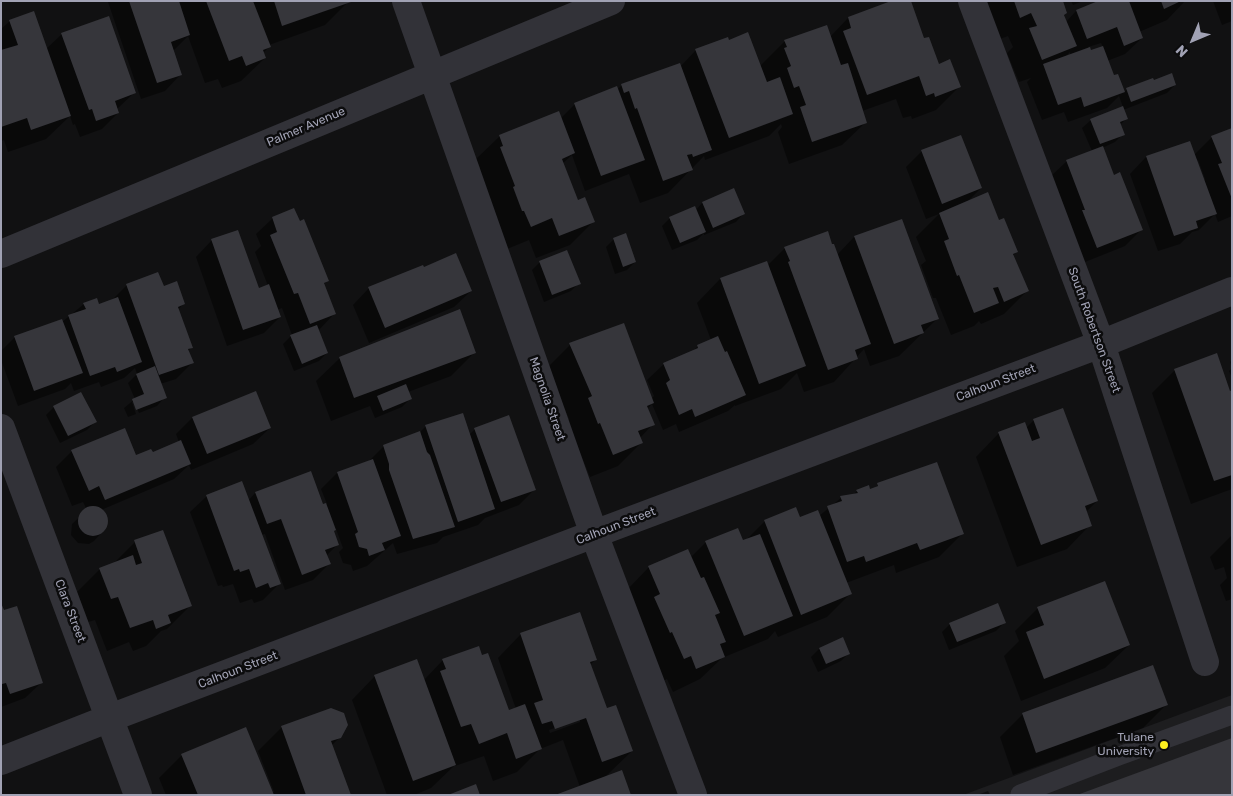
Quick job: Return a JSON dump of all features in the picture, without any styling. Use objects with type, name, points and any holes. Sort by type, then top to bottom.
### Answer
[{"type":"street","name":"Magnolia Street","points":[[406,1],[594,534],[693,795]]},
{"type":"street","name":"Palmer Avenue","points":[[1,254],[611,1]]},
{"type":"street","name":"South Robertson Street","points":[[972,1],[1101,344],[1205,662]]},
{"type":"street","name":"Calhoun Street","points":[[1,761],[594,534],[1101,344],[1232,291]]},
{"type":"street","name":"Clara Street","points":[[1,428],[138,795]]},
{"type":"lane","points":[[1020,794],[1232,715]]},
{"type":"shaded area","name":"Tulane University","points":[[1232,695],[1232,795],[963,795]]},
{"type":"building","points":[[129,1],[179,1],[190,35],[171,42],[182,75],[157,83]]},
{"type":"building","points":[[206,1],[253,1],[271,47],[263,50],[266,58],[246,66],[242,56],[229,61]]},
{"type":"building","points":[[274,1],[350,1],[351,2],[282,26]]},
{"type":"building","points":[[891,1],[911,1],[924,38],[929,37],[939,64],[950,59],[961,87],[935,97],[934,93],[926,96],[919,76],[867,95],[843,31],[851,28],[848,17]]},
{"type":"building","points":[[1014,1],[1063,1],[1067,13],[1064,15],[1077,46],[1042,60],[1029,28],[1037,26],[1031,13],[1020,18]]},
{"type":"building","points":[[1098,1],[1129,1],[1143,38],[1124,46],[1117,27],[1087,39],[1076,10]]},
{"type":"building","points":[[1161,1],[1181,1],[1164,9]]},
{"type":"building","points":[[34,11],[71,116],[31,130],[27,118],[1,127],[1,50],[18,45],[9,20]]},
{"type":"building","points":[[109,16],[136,93],[115,101],[119,113],[96,121],[92,109],[89,110],[61,33]]},
{"type":"building","points":[[827,25],[841,65],[848,63],[867,123],[812,142],[800,107],[806,105],[799,86],[794,88],[787,68],[791,66],[784,48],[787,47],[784,40]]},
{"type":"building","points":[[748,32],[767,82],[780,77],[793,114],[729,138],[695,49],[728,37],[729,40]]},
{"type":"building","points":[[1103,46],[1114,75],[1118,74],[1125,92],[1084,107],[1081,97],[1058,105],[1043,64],[1090,47],[1091,50]]},
{"type":"building","points":[[680,63],[712,150],[693,157],[692,154],[687,155],[693,170],[663,181],[637,108],[635,109],[629,91],[624,93],[621,84]]},
{"type":"building","points":[[1172,73],[1176,85],[1131,102],[1126,88]]},
{"type":"building","points":[[617,86],[645,160],[601,176],[574,103]]},
{"type":"building","points":[[1123,106],[1128,119],[1120,122],[1125,135],[1100,144],[1090,119]]},
{"type":"building","points":[[559,111],[575,153],[562,159],[578,200],[585,197],[595,222],[559,236],[552,218],[531,227],[524,211],[522,211],[513,187],[515,186],[500,147],[503,146],[499,135]]},
{"type":"building","points":[[1232,128],[1232,199],[1218,164],[1222,163],[1211,136]]},
{"type":"building","points":[[961,135],[982,188],[942,204],[921,150]]},
{"type":"building","points":[[1190,141],[1217,214],[1196,221],[1198,228],[1174,236],[1146,156]]},
{"type":"building","points":[[1103,146],[1114,175],[1120,172],[1143,230],[1097,248],[1082,210],[1085,210],[1066,160]]},
{"type":"building","points":[[734,188],[745,214],[713,228],[702,202]]},
{"type":"building","points":[[988,192],[999,220],[1004,218],[1018,252],[1013,254],[1029,291],[1004,302],[998,287],[993,288],[999,303],[974,313],[944,241],[949,239],[939,213]]},
{"type":"building","points":[[695,206],[706,232],[680,243],[669,217]]},
{"type":"building","points":[[294,208],[300,221],[304,219],[329,281],[324,283],[336,314],[310,324],[298,293],[294,294],[270,235],[277,232],[272,217]]},
{"type":"building","points":[[902,219],[939,319],[921,325],[924,333],[894,344],[854,236]]},
{"type":"building","points":[[238,230],[259,288],[269,284],[281,317],[243,330],[211,239]]},
{"type":"building","points":[[828,231],[871,344],[855,350],[858,359],[828,370],[784,247]]},
{"type":"building","points":[[626,233],[636,262],[623,267],[613,238]]},
{"type":"building","points":[[567,250],[581,284],[552,295],[539,261]]},
{"type":"building","points":[[456,253],[472,291],[385,328],[368,287],[423,265],[424,267]]},
{"type":"building","points":[[767,261],[806,366],[759,384],[720,278]]},
{"type":"building","points":[[158,272],[164,286],[177,281],[185,304],[178,307],[193,348],[188,349],[194,363],[159,375],[126,284]]},
{"type":"building","points":[[118,297],[142,362],[117,372],[115,367],[90,376],[68,315],[86,309],[83,303],[97,298],[99,304]]},
{"type":"building","points":[[460,309],[476,353],[354,398],[339,357]]},
{"type":"building","points":[[62,319],[83,373],[34,391],[14,336]]},
{"type":"building","points":[[624,323],[654,403],[647,406],[655,425],[638,431],[643,443],[613,455],[600,423],[598,424],[588,398],[592,396],[569,343]]},
{"type":"building","points":[[317,325],[328,353],[302,364],[290,335]]},
{"type":"building","points":[[718,336],[725,352],[727,351],[746,395],[695,417],[692,409],[679,415],[666,383],[670,380],[663,363],[698,348],[697,345]]},
{"type":"building","points":[[1217,353],[1230,391],[1232,390],[1232,475],[1214,481],[1174,369]]},
{"type":"building","points":[[155,366],[167,398],[136,410],[132,399],[144,394],[136,374]]},
{"type":"building","points":[[406,384],[412,399],[383,411],[377,396]]},
{"type":"building","points":[[256,391],[271,428],[207,454],[192,417]]},
{"type":"building","points":[[81,392],[97,422],[68,436],[53,406]]},
{"type":"building","points":[[1063,408],[1098,501],[1085,506],[1092,526],[1041,545],[998,432],[1025,422],[1032,441],[1040,438],[1033,419]]},
{"type":"building","points":[[463,413],[495,509],[458,522],[425,425]]},
{"type":"building","points":[[509,415],[536,490],[501,502],[474,428]]},
{"type":"building","points":[[125,428],[136,455],[151,449],[153,452],[181,440],[191,464],[105,500],[99,486],[89,491],[71,450]]},
{"type":"building","points":[[420,431],[455,527],[413,539],[389,470],[383,445]]},
{"type":"building","points":[[373,459],[401,536],[382,543],[385,550],[369,556],[367,549],[359,547],[355,534],[358,532],[337,472]]},
{"type":"building","points":[[937,462],[964,534],[920,550],[917,543],[866,562],[864,556],[847,562],[827,506],[842,501],[840,496],[858,493],[856,490],[869,485],[870,489],[878,486],[877,483]]},
{"type":"building","points":[[311,471],[323,504],[326,503],[336,530],[334,531],[339,545],[325,550],[331,564],[302,575],[281,519],[267,524],[255,492]]},
{"type":"building","points":[[242,481],[281,584],[270,588],[268,583],[256,588],[249,569],[240,572],[239,569],[234,571],[206,495]]},
{"type":"building","points":[[93,506],[104,510],[108,521],[104,532],[93,536],[82,532],[78,521],[82,510]]},
{"type":"building","points":[[796,507],[800,517],[818,510],[852,594],[801,615],[764,520]]},
{"type":"building","points":[[738,528],[743,540],[760,534],[793,616],[744,636],[705,541]]},
{"type":"building","points":[[163,530],[192,606],[168,615],[171,623],[156,629],[153,620],[130,628],[118,597],[111,599],[99,568],[133,555],[136,565],[142,563],[134,540]]},
{"type":"building","points":[[688,549],[701,578],[704,577],[720,613],[715,615],[726,642],[720,644],[725,657],[696,669],[691,656],[684,659],[672,632],[670,633],[654,597],[660,594],[648,566]]},
{"type":"building","points":[[1105,581],[1130,645],[1044,679],[1026,632],[1044,625],[1037,607]]},
{"type":"building","points":[[1,603],[4,610],[17,606],[43,683],[10,694],[6,683],[2,684],[1,682]]},
{"type":"building","points":[[998,603],[1006,623],[957,642],[949,623]]},
{"type":"building","points":[[580,612],[597,660],[590,662],[607,708],[616,705],[633,751],[602,762],[586,718],[555,729],[552,721],[542,724],[534,703],[543,700],[520,633]]},
{"type":"building","points":[[843,637],[850,654],[826,664],[819,648]]},
{"type":"building","points":[[479,646],[482,655],[488,653],[509,710],[525,704],[542,749],[516,759],[507,733],[479,744],[471,724],[461,727],[440,671],[446,669],[442,659]]},
{"type":"building","points":[[417,659],[456,765],[413,781],[374,675]]},
{"type":"building","points":[[1153,665],[1168,705],[1036,753],[1022,713]]},
{"type":"building","points":[[331,708],[344,713],[348,725],[341,738],[331,741],[351,795],[306,795],[281,726]]},
{"type":"building","points":[[246,727],[274,795],[198,795],[181,754]]},
{"type":"building","points":[[1232,738],[1232,795],[1077,795]]},
{"type":"building","points":[[622,770],[631,795],[555,795]]},
{"type":"building","points":[[476,784],[480,795],[448,795]]},
{"type":"place","name":"Tulane University","points":[[1164,745]]}]
